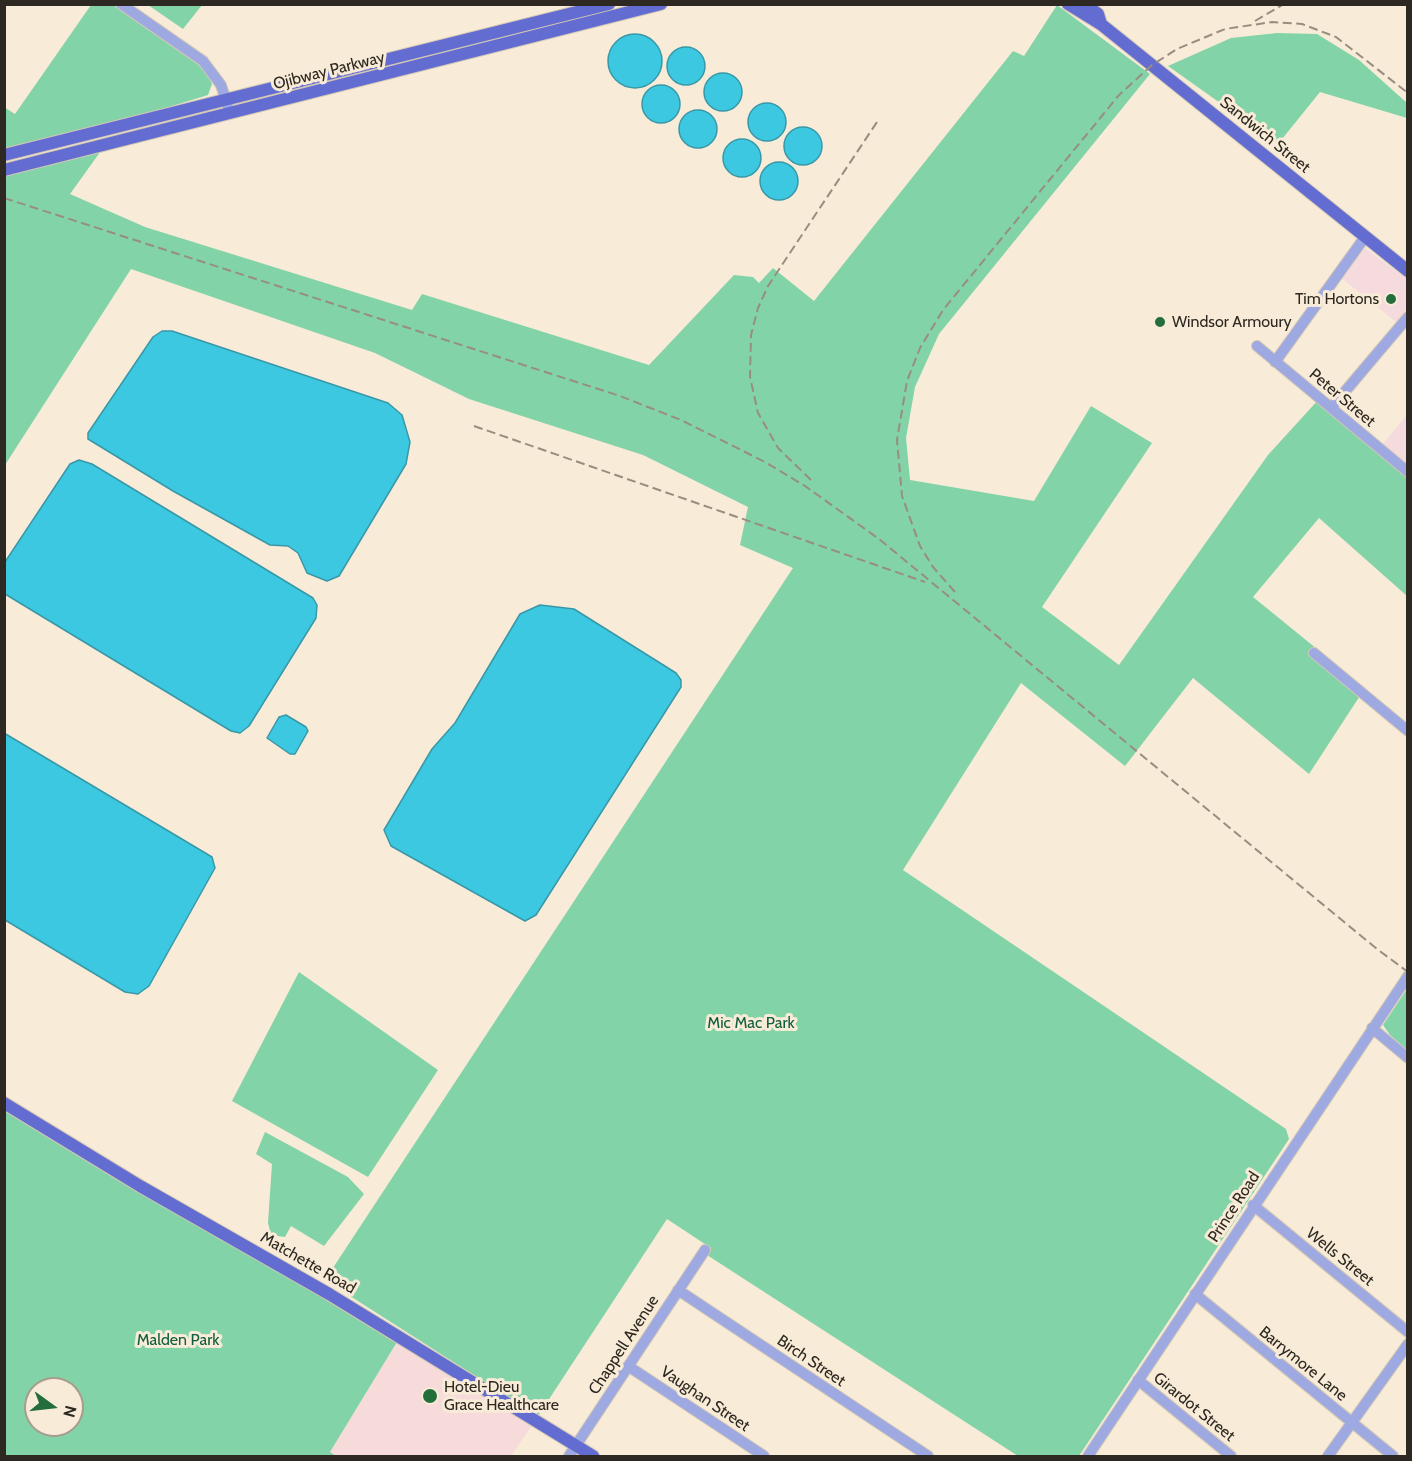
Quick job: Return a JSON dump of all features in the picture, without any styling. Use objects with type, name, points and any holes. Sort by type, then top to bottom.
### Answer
[{"type":"main road","name":"Ojibway Parkway","points":[[4,170],[228,106],[609,4]]},
{"type":"main road","name":"Ojibway Parkway","points":[[4,155],[228,106],[661,4]]},
{"type":"main road","points":[[1068,4],[1102,25]]},
{"type":"main road","points":[[1084,4],[1098,14],[1102,25]]},
{"type":"main road","name":"Sandwich Street","points":[[1102,25],[1407,271]]},
{"type":"main road","name":"Matchette Road","points":[[4,1103],[140,1186],[329,1294],[573,1451],[592,1456]]},
{"type":"street","points":[[121,4],[203,61],[215,76],[228,106]]},
{"type":"street","points":[[1275,362],[1365,237]]},
{"type":"street","points":[[1331,408],[1407,317]]},
{"type":"street","name":"Peter Street","points":[[1257,346],[1407,472]]},
{"type":"street","points":[[1314,653],[1407,731]]},
{"type":"street","name":"Prince Road","points":[[1089,1456],[1253,1205],[1407,976]]},
{"type":"street","points":[[1372,1028],[1407,1058]]},
{"type":"street","name":"Wells Street","points":[[1253,1205],[1407,1332]]},
{"type":"street","name":"Chappell Avenue","points":[[573,1451],[705,1250]]},
{"type":"street","name":"Birch Street","points":[[678,1290],[928,1456]]},
{"type":"street","name":"Barrymore Lane","points":[[1195,1294],[1393,1456]]},
{"type":"street","points":[[1328,1456],[1407,1344]]},
{"type":"street","name":"Vaughan Street","points":[[628,1366],[764,1456]]},
{"type":"street","name":"Girardot Street","points":[[1138,1380],[1232,1456]]},
{"type":"shaded area","points":[[1365,248],[1407,279],[1407,308],[1396,322],[1340,277]]},
{"type":"shaded area","points":[[1407,415],[1407,464],[1383,444]]},
{"type":"shaded area","name":"Hotel-Dieu Grace Healthcare","points":[[400,1337],[535,1421],[511,1456],[336,1456],[330,1452]]},
{"type":"green space","points":[[91,5],[113,5],[190,58],[207,72],[212,84],[208,95],[120,122],[5,149],[4,107],[15,114]]},
{"type":"green space","points":[[148,5],[202,5],[183,29]]},
{"type":"green space","name":"Mic Mac Park","points":[[1057,5],[1150,74],[939,334],[915,387],[906,438],[910,480],[1034,501],[1091,406],[1152,443],[1042,607],[1119,665],[1268,455],[1319,399],[1407,473],[1407,596],[1319,518],[1253,597],[1365,688],[1309,774],[1193,678],[1125,766],[1021,683],[903,870],[1286,1129],[1289,1139],[1079,1456],[1018,1456],[707,1255],[711,1248],[667,1219],[538,1416],[325,1280],[793,568],[740,545],[748,507],[643,455],[469,399],[375,353],[131,269],[5,465],[5,175],[103,148],[70,194],[145,227],[412,310],[422,294],[649,365],[734,275],[753,277],[759,283],[773,268],[814,301],[1013,51],[1024,56]]},
{"type":"green space","points":[[1277,33],[1317,34],[1359,60],[1407,103],[1407,118],[1320,92],[1278,144],[1168,66],[1231,38]]},
{"type":"green space","points":[[299,972],[438,1070],[368,1177],[232,1101]]},
{"type":"green space","points":[[1407,989],[1407,1050],[1390,1035],[1383,1025]]},
{"type":"green space","name":"Malden Park","points":[[5,1101],[400,1337],[330,1452],[336,1456],[5,1456]]},
{"type":"green space","points":[[265,1132],[348,1177],[364,1194],[324,1246],[291,1226],[285,1237],[271,1235],[268,1223],[272,1164],[256,1154]]},
{"type":"water","points":[[635,34],[654,42],[662,61],[654,80],[635,88],[616,80],[608,61],[616,42]]},
{"type":"water","points":[[686,47],[699,53],[705,66],[699,79],[686,85],[673,79],[667,66],[673,53]]},
{"type":"water","points":[[723,73],[736,79],[742,92],[736,105],[723,111],[710,105],[704,92],[710,79]]},
{"type":"water","points":[[661,85],[674,91],[680,104],[674,117],[661,123],[648,117],[642,104],[648,91]]},
{"type":"water","points":[[767,103],[780,109],[786,122],[780,135],[767,141],[754,135],[748,122],[754,109]]},
{"type":"water","points":[[698,110],[711,116],[717,129],[711,142],[698,148],[685,142],[679,129],[685,116]]},
{"type":"water","points":[[803,127],[816,133],[822,146],[816,159],[803,165],[790,159],[784,146],[790,133]]},
{"type":"water","points":[[742,139],[755,145],[761,158],[755,171],[742,177],[729,171],[723,158],[729,145]]},
{"type":"water","points":[[779,162],[792,168],[798,181],[792,194],[779,200],[766,194],[760,181],[766,168]]},
{"type":"water","points":[[162,331],[172,331],[388,403],[402,415],[410,442],[406,464],[339,576],[327,581],[307,573],[298,553],[288,546],[270,545],[173,491],[88,439],[88,433],[153,337]]},
{"type":"water","points":[[79,460],[92,464],[313,598],[317,605],[316,618],[249,726],[240,733],[231,731],[5,594],[5,562],[70,464]]},
{"type":"water","points":[[540,605],[574,609],[676,673],[681,680],[681,687],[536,915],[525,921],[391,846],[384,830],[432,749],[455,723],[520,614]]},
{"type":"water","points":[[286,715],[306,727],[308,731],[295,754],[290,754],[267,738],[279,717]]},
{"type":"water","points":[[4,733],[212,857],[215,868],[149,986],[138,994],[125,992],[5,920]]},
{"type":"railway","points":[[1255,21],[1284,4]]},
{"type":"railway","points":[[955,592],[933,567],[920,546],[902,496],[897,440],[907,381],[920,348],[943,310],[1119,95],[1152,65],[1177,49],[1225,29],[1272,22],[1302,24],[1336,37],[1408,93]]},
{"type":"railway","points":[[811,480],[778,448],[758,413],[750,377],[751,335],[758,308],[768,286],[879,119]]},
{"type":"railway","points":[[4,198],[620,396],[681,420],[765,462],[805,486],[879,539],[1377,949],[1408,972]]},
{"type":"railway","points":[[474,426],[925,582]]},
{"type":"place","name":"Tim Hortons","points":[[1391,299]]},
{"type":"place","name":"Windsor Armoury","points":[[1160,322]]},
{"type":"place","name":"Hotel-Dieu Grace Healthcare","points":[[430,1396]]}]
